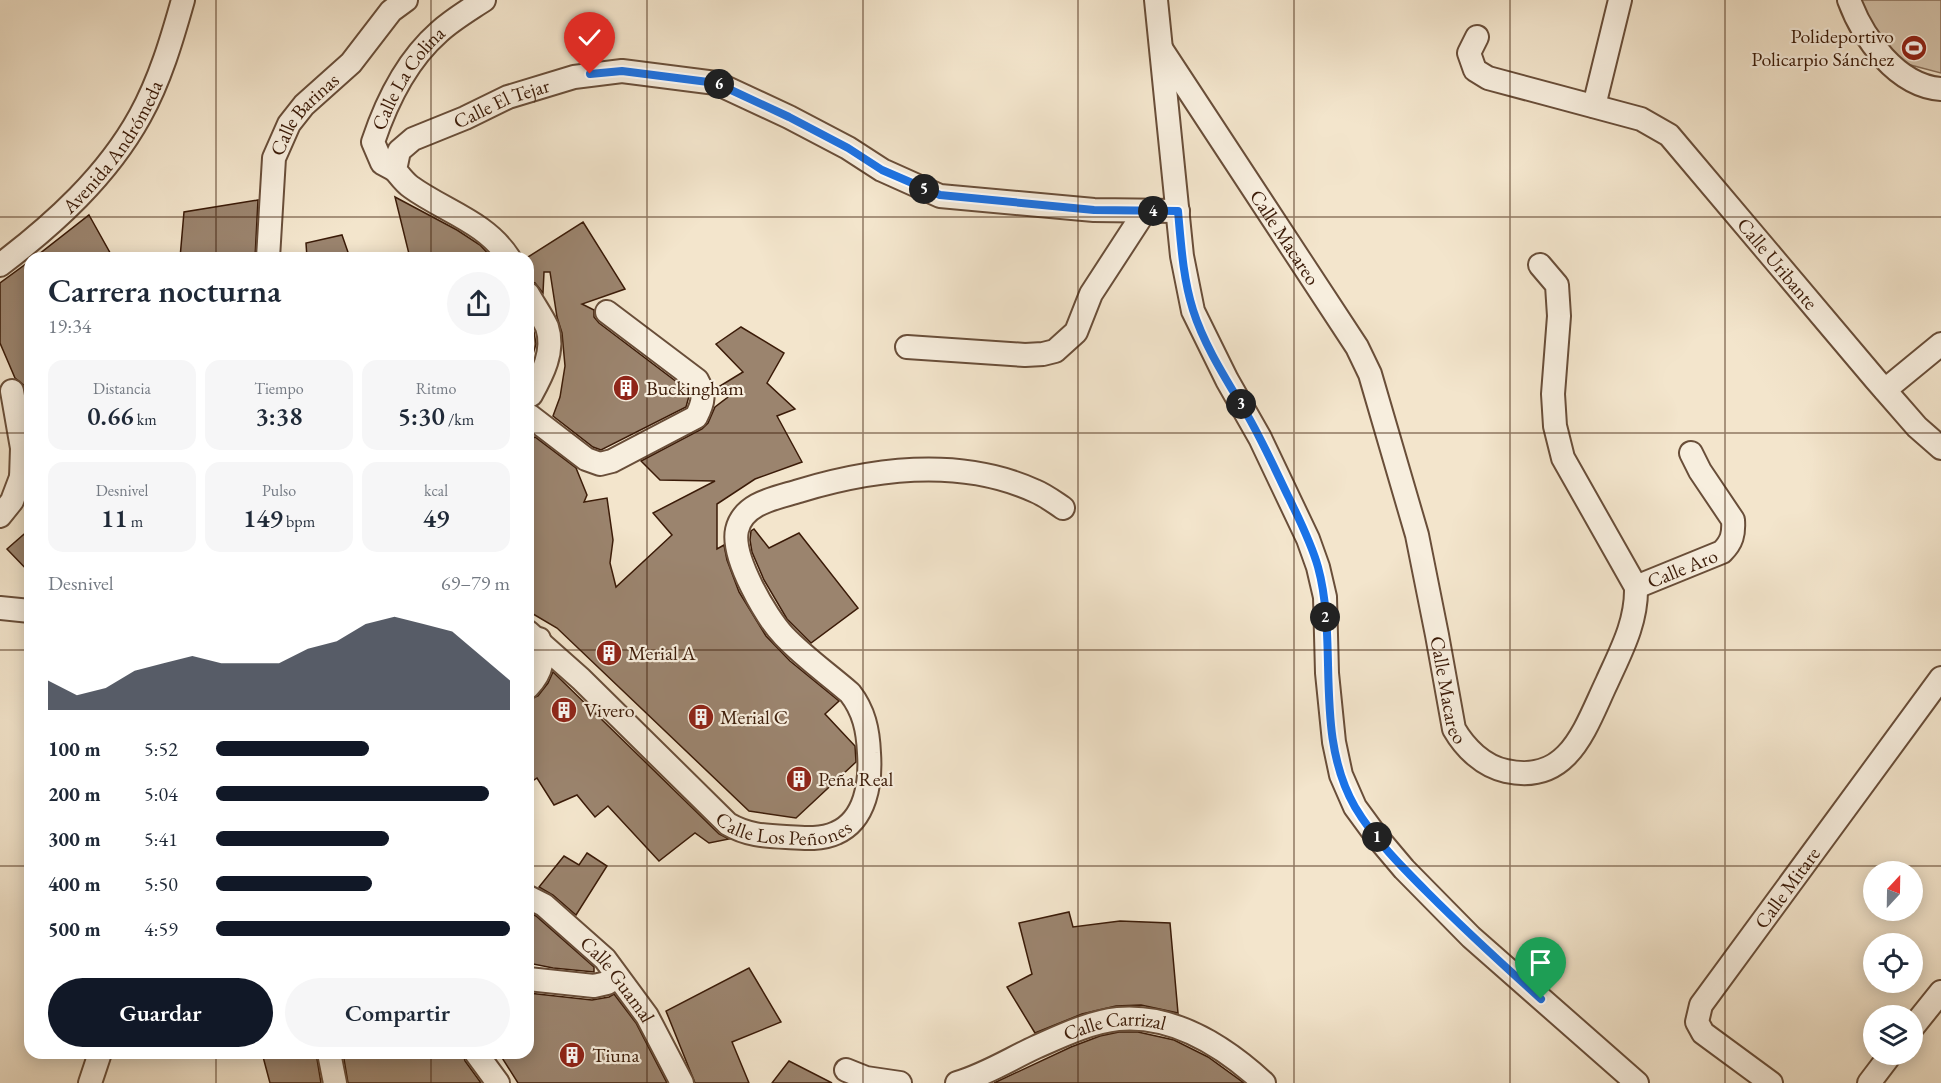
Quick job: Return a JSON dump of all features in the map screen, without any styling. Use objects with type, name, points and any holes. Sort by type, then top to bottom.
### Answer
[{"type":"street","name":"Avenida Andrómeda","points":[[0,265],[79,197],[97,178],[129,134],[156,82],[183,0]]},
{"type":"street","name":"Calle Barinas","points":[[268,252],[274,158],[289,124],[304,105],[351,63],[391,11],[406,0]]},
{"type":"street","name":"Calle La Colina","points":[[395,170],[382,163],[373,142],[383,111],[416,56],[426,45],[439,32],[484,0]]},
{"type":"street","points":[[1156,0],[1182,256],[1194,311],[1227,380],[1260,438],[1308,538],[1318,567],[1324,597],[1327,673],[1334,742],[1341,775],[1355,807],[1404,870],[1472,937],[1637,1083]]},
{"type":"street","points":[[1594,106],[1620,0]]},
{"type":"street","points":[[1848,0],[1855,18],[1880,56],[1910,79],[1941,89]]},
{"type":"street","name":"Calle Uribante","points":[[1477,37],[1469,53],[1475,70],[1488,78],[1641,119],[1669,135],[1917,427],[1941,448]]},
{"type":"street","name":"Calle Macareo","points":[[1162,50],[1357,347],[1370,374],[1417,535],[1450,711],[1454,729],[1462,743],[1471,752],[1499,770],[1517,774],[1534,774],[1549,769],[1562,760],[1581,736],[1624,645],[1632,624],[1636,587]]},
{"type":"street","name":"Calle El Tejar","points":[[395,170],[399,151],[413,139],[465,118],[508,97],[574,77],[622,71],[716,83],[789,117],[848,148],[882,170],[940,195],[1094,210],[1178,211]]},
{"type":"street","points":[[395,170],[409,187],[473,223],[492,237],[504,252]]},
{"type":"street","points":[[907,347],[1025,355],[1055,351],[1076,332],[1091,294],[1145,211]]},
{"type":"street","points":[[1540,265],[1557,285],[1558,316],[1553,394],[1555,426],[1563,458],[1636,587]]},
{"type":"street","points":[[534,305],[547,328],[549,350],[542,377],[534,395]]},
{"type":"street","points":[[534,411],[586,459],[600,464],[612,461],[696,417],[704,403],[703,390],[697,380],[607,312]]},
{"type":"street","points":[[1885,390],[1941,344]]},
{"type":"street","points":[[6,384],[24,401]]},
{"type":"street","points":[[6,384],[22,448],[21,478]]},
{"type":"street","name":"Calle Aro","points":[[1636,587],[1722,552],[1730,544],[1734,529],[1733,520],[1700,471],[1691,453]]},
{"type":"street","points":[[0,516],[12,501],[24,469]]},
{"type":"street","name":"Calle Los Peñones","points":[[534,636],[729,824],[742,832],[756,835],[811,838],[826,836],[837,833],[851,824],[860,811],[869,784],[870,769],[864,716],[859,704],[850,693],[783,635],[756,593],[742,566],[736,544],[736,532],[744,515],[761,503],[776,497],[832,481],[878,473],[926,470],[980,475],[1021,485],[1038,492],[1063,508]]},
{"type":"street","points":[[0,608],[24,610]]},
{"type":"street","points":[[534,637],[542,652],[542,665],[534,678]]},
{"type":"street","name":"Calle Mitare","points":[[1771,1083],[1703,1033],[1697,1022],[1701,1005],[1941,678]]},
{"type":"street","name":"Calle Guamal","points":[[534,900],[544,904],[605,959],[646,1016],[682,1083]]},
{"type":"street","points":[[534,980],[594,986],[606,983],[617,976]]},
{"type":"street","points":[[1923,1014],[1941,992]]},
{"type":"street","name":"Calle Carrizal","points":[[957,1083],[985,1073],[1073,1032],[1104,1022],[1130,1019],[1163,1023],[1196,1035],[1245,1066],[1264,1083]]},
{"type":"street","points":[[90,1083],[98,1059]]},
{"type":"street","points":[[330,1059],[335,1083]]},
{"type":"street","points":[[480,1059],[498,1083]]},
{"type":"street","points":[[1869,1083],[1883,1065]]},
{"type":"street","points":[[846,1070],[866,1078],[900,1083]]},
{"type":"shaded area","name":"Polideportivo Policarpio Sánchez","points":[[1854,0],[1941,0],[1941,73],[1903,63],[1872,32]]},
{"type":"building","points":[[395,197],[457,230],[486,252],[409,252]]},
{"type":"building","points":[[258,200],[255,252],[181,252],[184,212]]},
{"type":"building","points":[[89,215],[110,252],[42,252]]},
{"type":"building","name":"Buckingham","points":[[583,222],[625,289],[582,304],[594,310],[594,317],[599,323],[686,389],[689,396],[686,407],[601,450],[593,447],[553,416],[560,397],[565,366],[562,333],[557,317],[550,272],[544,272],[543,293],[534,283],[534,253]]},
{"type":"building","points":[[342,235],[348,252],[307,252],[306,243]]},
{"type":"building","points":[[24,265],[24,385],[15,378],[0,343],[0,283]]},
{"type":"building","points":[[741,327],[784,353],[767,383],[795,409],[777,416],[802,462],[755,479],[717,504],[717,549],[724,545],[739,592],[766,636],[790,661],[839,701],[825,714],[855,746],[856,762],[796,818],[749,811],[557,628],[534,615],[534,438],[576,468],[587,495],[584,502],[607,498],[613,540],[610,563],[616,587],[672,535],[653,513],[715,481],[660,480],[641,461],[702,429],[708,423],[715,407],[728,397],[720,386],[743,372],[716,344]]},
{"type":"building","points":[[754,529],[769,548],[799,533],[858,608],[811,643],[787,619],[764,580],[752,552],[750,540],[751,531]]},
{"type":"building","points":[[24,534],[24,567],[7,549]]},
{"type":"building","points":[[553,672],[719,834],[729,839],[709,843],[695,833],[659,861],[608,806],[595,817],[577,795],[554,805],[537,778],[534,780],[534,698],[548,683]]},
{"type":"building","points":[[587,853],[607,866],[576,915],[553,895],[539,887],[564,856],[579,865]]},
{"type":"building","points":[[1069,912],[1073,927],[1120,921],[1170,923],[1178,1013],[1141,1005],[1116,1006],[1082,1014],[1035,1033],[1007,987],[1032,974],[1019,923]]},
{"type":"building","points":[[534,915],[594,967],[594,972],[534,964]]},
{"type":"building","points":[[749,968],[781,1022],[732,1042],[749,1083],[695,1083],[666,1011]]},
{"type":"building","points":[[534,994],[592,1000],[614,994],[636,1023],[667,1083],[518,1083],[503,1059],[534,1059]]},
{"type":"building","points":[[1119,1032],[1138,1032],[1174,1040],[1208,1057],[1244,1083],[994,1083],[1071,1047],[1100,1036]]},
{"type":"building","points":[[264,1059],[317,1059],[321,1083],[270,1083]]},
{"type":"building","points":[[344,1059],[464,1059],[481,1083],[348,1083]]},
{"type":"building","points":[[789,1061],[832,1083],[772,1083]]},
{"type":"place","name":"Polideportivo Policarpio Sánchez","points":[[1914,48]]},
{"type":"place","name":"Buckingham","points":[[626,388]]},
{"type":"place","name":"Merial A","points":[[609,653]]},
{"type":"place","name":"Vivero","points":[[564,710]]},
{"type":"place","name":"Merial C","points":[[701,717]]},
{"type":"place","name":"Peña Real","points":[[799,779]]},
{"type":"place","name":"Tiuna","points":[[572,1055]]},
{"type":"route","points":[[590,74],[622,71],[716,83],[789,117],[848,148],[882,170],[940,195],[1094,210],[1178,211],[1182,256],[1194,311],[1207,342],[1260,438],[1308,538],[1318,567],[1324,597],[1327,673],[1334,742],[1341,775],[1355,807],[1404,870],[1472,937],[1541,999]]}]
